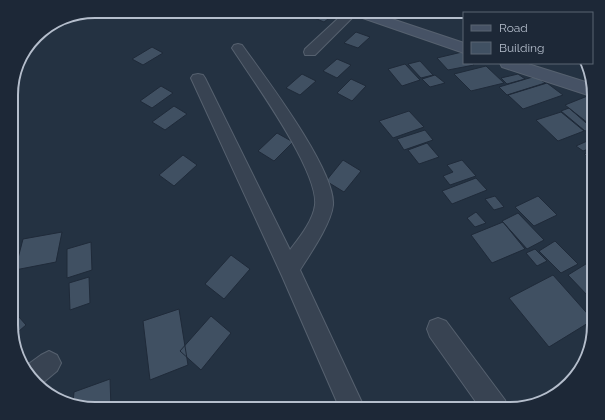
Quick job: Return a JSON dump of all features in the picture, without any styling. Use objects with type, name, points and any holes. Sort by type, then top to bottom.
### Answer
[{"type":"street","points":[[310,52],[346,18]]},
{"type":"street","points":[[377,18],[463,48]]},
{"type":"street","points":[[238,48],[291,126],[317,175],[324,198],[323,211],[319,221],[289,269]]},
{"type":"street","points":[[511,64],[587,88]]},
{"type":"street","points":[[198,78],[289,269],[350,402]]},
{"type":"street","points":[[438,329],[491,402]]},
{"type":"street","points":[[35,374],[49,363]]},
{"type":"building","points":[[314,18],[329,18],[324,22]]},
{"type":"building","points":[[356,32],[370,37],[358,48],[344,43]]},
{"type":"building","points":[[152,47],[163,53],[143,65],[132,59]]},
{"type":"building","points":[[462,52],[463,64],[474,65],[448,70],[437,58]]},
{"type":"building","points":[[337,59],[351,65],[337,78],[323,71]]},
{"type":"building","points":[[420,61],[433,75],[421,78],[408,64]]},
{"type":"building","points":[[405,64],[420,80],[402,86],[388,69]]},
{"type":"building","points":[[486,66],[504,83],[471,91],[454,74]]},
{"type":"building","points":[[302,74],[316,81],[300,95],[286,88]]},
{"type":"building","points":[[518,74],[525,79],[507,84],[501,78]]},
{"type":"building","points":[[435,75],[445,83],[430,87],[422,79]]},
{"type":"building","points":[[536,76],[545,83],[507,95],[499,87]]},
{"type":"building","points":[[351,79],[366,86],[352,101],[337,93]]},
{"type":"building","points":[[547,83],[563,95],[523,109],[508,95]]},
{"type":"building","points":[[161,86],[173,93],[152,108],[140,101]]},
{"type":"building","points":[[587,96],[587,122],[565,105]]},
{"type":"building","points":[[174,106],[187,114],[165,130],[152,122]]},
{"type":"building","points":[[569,108],[587,124],[587,130],[585,131],[561,111]]},
{"type":"building","points":[[409,111],[424,127],[393,138],[379,121]]},
{"type":"building","points":[[561,112],[584,131],[558,141],[536,120]]},
{"type":"building","points":[[425,130],[433,140],[404,150],[397,139]]},
{"type":"building","points":[[277,133],[293,142],[274,161],[258,151]]},
{"type":"building","points":[[587,141],[587,150],[583,151],[576,146]]},
{"type":"building","points":[[427,143],[439,157],[419,164],[408,150]]},
{"type":"building","points":[[183,155],[197,165],[174,186],[159,175]]},
{"type":"building","points":[[343,160],[361,171],[344,192],[326,181]]},
{"type":"building","points":[[462,160],[476,176],[450,185],[443,176],[453,172],[447,165]]},
{"type":"building","points":[[476,178],[487,190],[452,204],[442,191]]},
{"type":"building","points":[[495,196],[504,207],[494,210],[485,199]]},
{"type":"building","points":[[538,196],[557,215],[534,226],[515,207]]},
{"type":"building","points":[[476,212],[486,223],[475,227],[467,218]]},
{"type":"building","points":[[518,213],[544,240],[527,249],[502,221]]},
{"type":"building","points":[[503,222],[525,249],[492,263],[471,235]]},
{"type":"building","points":[[62,232],[56,262],[18,269],[18,258],[23,239]]},
{"type":"building","points":[[555,241],[578,264],[561,273],[539,251]]},
{"type":"building","points":[[91,242],[92,270],[67,278],[67,249]]},
{"type":"building","points":[[535,249],[547,261],[537,266],[526,253]]},
{"type":"building","points":[[231,255],[250,269],[224,299],[205,284]]},
{"type":"building","points":[[587,263],[587,295],[568,275]]},
{"type":"building","points":[[553,275],[587,313],[587,324],[549,347],[509,298]]},
{"type":"building","points":[[89,277],[90,303],[70,310],[69,283]]},
{"type":"building","points":[[179,309],[188,365],[150,380],[143,321]]},
{"type":"building","points":[[18,316],[26,325],[18,332]]},
{"type":"building","points":[[211,316],[231,333],[201,370],[180,351]]},
{"type":"building","points":[[110,379],[111,402],[80,401],[73,399],[74,392]]}]
